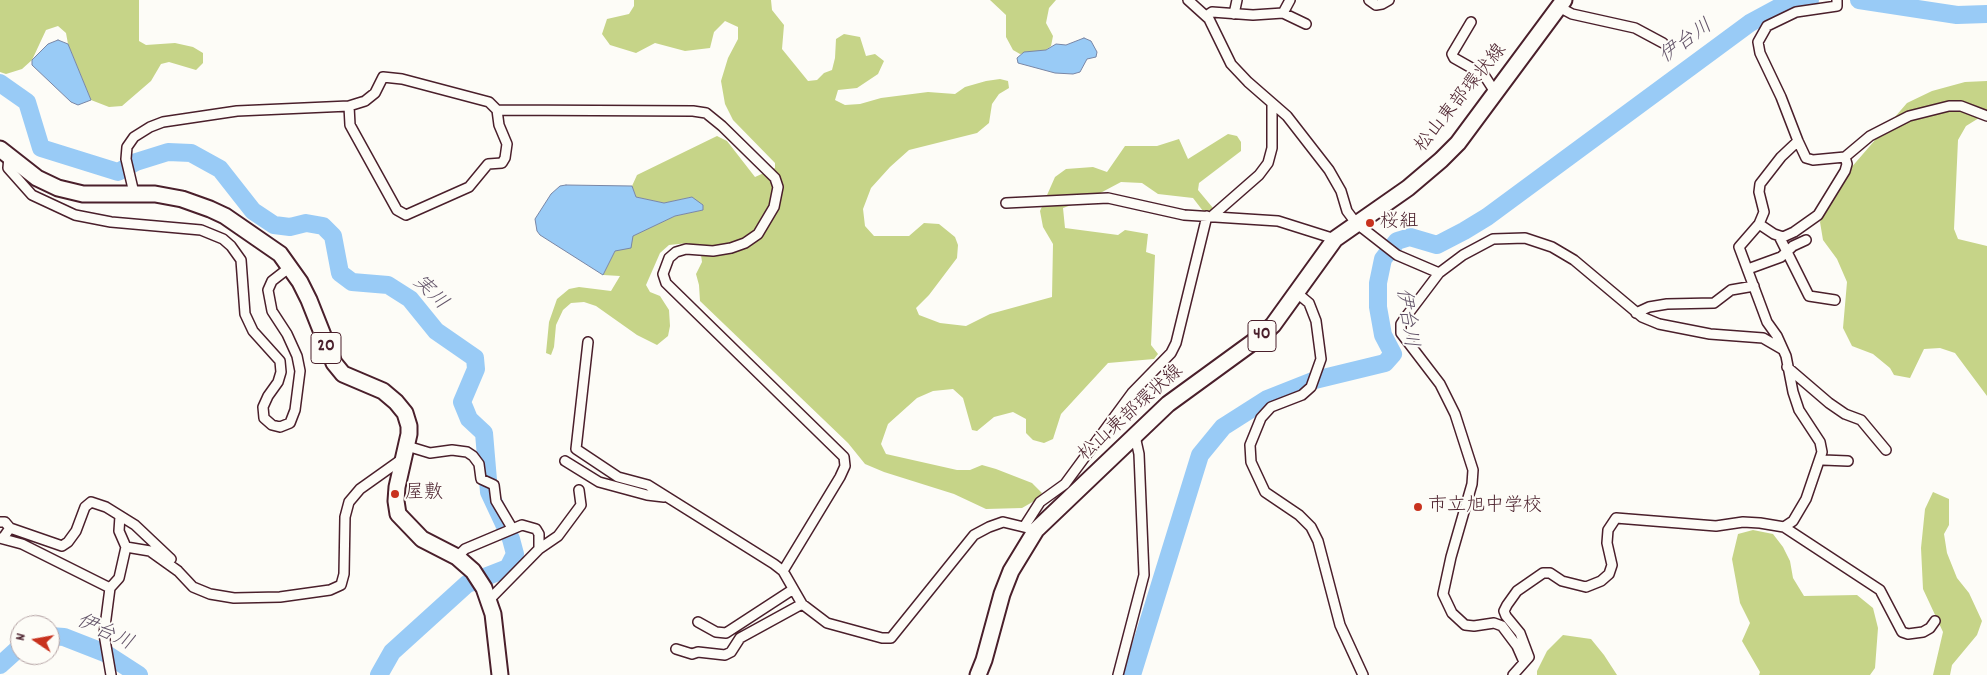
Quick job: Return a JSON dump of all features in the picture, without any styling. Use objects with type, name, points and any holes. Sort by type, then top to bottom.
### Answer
[{"type":"main road","name":"松山東部環状線","points":[[978,675],[1008,579],[1022,551],[1030,529],[1135,436],[1168,404],[1260,337],[1273,325],[1335,239],[1428,173],[1458,142],[1562,3]]},
{"type":"main road","name":"20","points":[[4,153],[37,178],[58,188],[83,194],[155,194],[182,199],[225,216],[270,247],[290,267],[309,300],[334,363],[343,374],[376,388],[396,402],[404,413],[409,426],[406,452],[396,494],[398,514],[422,539],[457,557],[473,571],[489,600],[500,675]]},
{"type":"street","points":[[1188,0],[1206,16],[1232,64],[1248,82],[1287,116],[1330,170],[1341,191],[1347,211],[1356,223],[1398,255],[1439,273]]},
{"type":"street","points":[[1234,14],[1237,0]]},
{"type":"street","points":[[1283,13],[1290,0]]},
{"type":"street","points":[[1369,0],[1376,5],[1390,0]]},
{"type":"street","points":[[1837,2],[1837,6],[1796,12],[1768,26],[1758,42],[1760,53],[1781,97],[1806,158],[1812,160],[1845,157],[1870,136],[1909,116],[1949,106],[1961,106],[1987,116]]},
{"type":"street","points":[[1562,3],[1572,14],[1635,28],[1663,43]]},
{"type":"street","points":[[1206,16],[1212,12],[1234,14],[1283,13],[1306,24]]},
{"type":"street","points":[[1472,22],[1452,54],[1454,58],[1484,75],[1495,92]]},
{"type":"street","points":[[134,193],[126,159],[127,147],[134,137],[163,122],[237,111],[349,106],[365,101],[375,93],[383,77],[402,79],[490,102],[498,110],[499,124],[507,144],[502,163],[488,164],[469,188],[406,214],[397,210],[350,125],[349,106]]},
{"type":"street","points":[[588,342],[576,449],[618,478],[648,485],[784,571],[792,590],[802,604],[827,623],[882,638],[891,638],[974,535],[989,526],[1003,522],[1030,529],[1040,502],[1065,484],[1132,393],[1171,353],[1176,343],[1209,216],[1259,175],[1268,163],[1272,148],[1272,103]]},
{"type":"street","points":[[498,110],[693,111],[706,114],[722,126],[775,178],[778,187],[774,208],[758,234],[745,244],[731,248],[713,251],[686,249],[676,252],[669,258],[664,274],[666,283],[844,457],[845,466],[840,477],[784,571]]},
{"type":"street","points":[[1798,141],[1781,157],[1760,184],[1759,192],[1764,212],[1759,224],[1739,247],[1767,322],[1782,349],[1800,410],[1820,442],[1822,459],[1829,468]]},
{"type":"street","points":[[4,153],[8,168],[32,195],[75,215],[111,222],[201,230],[223,239],[231,246],[241,260],[245,314],[253,331],[280,361],[281,372],[278,382],[263,407],[264,418],[272,425],[280,427],[290,423],[295,410],[300,370],[297,356],[287,334],[272,311],[268,290],[272,281],[290,267]]},
{"type":"street","points":[[1759,224],[1783,237],[1794,232],[1818,215],[1845,171],[1847,164],[1845,157]]},
{"type":"street","points":[[1006,203],[1108,198],[1177,214],[1278,222],[1335,239]]},
{"type":"street","points":[[1779,236],[1809,296],[1835,300]]},
{"type":"street","points":[[1524,662],[1517,646],[1502,626],[1494,623],[1474,626],[1465,625],[1452,613],[1443,594],[1472,484],[1473,470],[1455,414],[1440,384],[1400,333],[1401,324],[1439,273],[1463,255],[1492,239],[1525,238],[1552,248],[1574,260],[1592,273],[1636,313],[1659,324],[1710,334],[1758,337],[1782,349]]},
{"type":"street","points":[[1748,269],[1781,256],[1793,246],[1806,240]]},
{"type":"street","points":[[1636,313],[1649,307],[1667,304],[1714,303],[1731,290],[1754,286]]},
{"type":"street","points":[[1297,292],[1309,303],[1316,321],[1321,353],[1316,372],[1311,388],[1302,395],[1271,407],[1261,418],[1250,445],[1251,462],[1265,492],[1299,515],[1311,527],[1318,541],[1340,625],[1363,675]]},
{"type":"street","points":[[1787,367],[1829,403],[1845,414],[1861,420],[1886,450]]},
{"type":"street","points":[[1118,675],[1144,575],[1139,454],[1135,436]]},
{"type":"street","points":[[126,547],[150,551],[178,571],[193,588],[210,594],[234,598],[315,593],[341,585],[346,565],[345,517],[349,502],[360,489],[406,452],[430,453],[452,450],[467,452],[479,464],[481,479],[494,485],[508,530]]},
{"type":"street","points":[[1784,527],[1793,521],[1806,500],[1815,469],[1822,459]]},
{"type":"street","points":[[1822,459],[1848,461]]},
{"type":"street","points":[[565,461],[599,482],[647,496],[666,497]]},
{"type":"street","points":[[489,600],[539,549],[558,536],[581,505],[579,490]]},
{"type":"street","points":[[0,522],[5,522],[10,528],[62,546],[68,542],[76,531],[88,503],[91,502],[106,507],[135,525],[176,563],[178,571]]},
{"type":"street","points":[[111,675],[104,634],[110,588],[119,578],[126,547],[119,532],[120,516]]},
{"type":"street","points":[[1513,675],[1528,657],[1520,633],[1506,616],[1504,610],[1507,605],[1517,591],[1543,573],[1550,573],[1562,581],[1586,587],[1601,581],[1609,574],[1612,565],[1607,543],[1608,530],[1616,518],[1716,526],[1743,522],[1784,527],[1880,590],[1902,632],[1908,634],[1923,632],[1930,628],[1935,621]]},
{"type":"street","points":[[457,557],[465,549],[522,525],[536,529],[540,534],[539,549]]},
{"type":"street","points":[[10,528],[2,538],[22,544],[110,588]]},
{"type":"street","points":[[698,622],[716,632],[726,633],[792,590]]},
{"type":"street","points":[[676,649],[692,654],[698,652],[725,655],[731,652],[740,638],[802,604]]},
{"type":"green space","points":[[0,0],[139,0],[139,41],[146,45],[175,43],[193,47],[203,53],[203,63],[196,70],[169,62],[161,64],[151,81],[122,106],[109,107],[91,100],[68,44],[66,33],[58,26],[46,30],[32,60],[22,69],[6,74],[0,72]]},
{"type":"green space","points":[[634,0],[771,0],[772,10],[784,25],[782,49],[808,81],[817,80],[824,73],[832,70],[836,39],[844,34],[860,37],[866,56],[875,54],[884,61],[878,74],[857,88],[838,90],[835,100],[845,105],[928,92],[955,94],[965,87],[986,81],[1000,79],[1008,81],[1009,88],[999,94],[992,104],[989,123],[977,133],[909,150],[871,188],[863,209],[865,226],[874,236],[909,236],[924,223],[939,224],[955,237],[958,245],[957,258],[929,295],[916,308],[919,315],[940,323],[966,326],[990,314],[1052,297],[1053,244],[1043,227],[1040,211],[1055,177],[1066,169],[1093,167],[1107,172],[1125,146],[1157,146],[1179,139],[1188,159],[1228,134],[1237,136],[1241,142],[1241,151],[1199,183],[1198,190],[1213,208],[1210,213],[1203,211],[1193,198],[1158,194],[1142,183],[1121,182],[1089,199],[1063,208],[1065,228],[1118,235],[1125,230],[1148,234],[1146,252],[1155,255],[1151,345],[1158,354],[1154,359],[1108,363],[1061,414],[1053,439],[1044,443],[1033,440],[1026,433],[1026,419],[1013,412],[994,417],[977,431],[972,430],[963,398],[953,389],[933,391],[917,398],[888,424],[881,444],[886,454],[957,470],[970,470],[982,465],[996,469],[1032,483],[1042,493],[1036,500],[1022,508],[986,509],[954,494],[884,472],[865,464],[848,443],[700,301],[696,274],[702,262],[701,255],[688,243],[669,245],[660,253],[646,285],[650,292],[660,296],[669,310],[670,326],[668,336],[657,345],[637,335],[596,306],[584,302],[571,303],[563,310],[556,325],[554,347],[551,355],[546,353],[549,322],[557,299],[569,289],[579,287],[611,291],[620,276],[603,275],[615,251],[632,236],[675,216],[703,210],[692,197],[664,203],[636,197],[632,186],[637,175],[717,136],[727,141],[755,177],[775,168],[775,163],[733,120],[725,104],[721,81],[728,58],[738,39],[738,27],[725,21],[714,32],[710,48],[685,51],[655,43],[636,53],[610,45],[602,34],[607,19],[629,14],[634,6]]},
{"type":"green space","points":[[990,0],[1056,0],[1049,8],[1046,23],[1053,36],[1051,46],[1046,50],[1020,54],[1013,50],[1006,37],[1006,15]]},
{"type":"green space","points":[[1987,81],[1987,113],[1966,126],[1958,140],[1954,229],[1958,239],[1987,246],[1987,396],[1955,353],[1940,348],[1924,349],[1910,378],[1894,375],[1890,368],[1873,354],[1852,346],[1843,328],[1847,282],[1837,259],[1823,240],[1820,222],[1829,201],[1850,169],[1907,103],[1932,91],[1965,82]]},
{"type":"green space","points":[[1933,492],[1949,499],[1949,525],[1944,534],[1947,553],[1957,578],[1969,593],[1982,621],[1977,635],[1952,665],[1950,675],[1933,675],[1943,632],[1923,589],[1921,548],[1925,509]]},
{"type":"green space","points":[[1753,530],[1773,534],[1783,547],[1790,561],[1793,578],[1804,596],[1857,595],[1873,608],[1878,628],[1875,668],[1870,675],[1759,675],[1760,672],[1742,641],[1750,623],[1740,603],[1732,559],[1738,534]]},
{"type":"green space","points":[[1563,635],[1591,639],[1617,675],[1537,675],[1537,671],[1547,651]]},
{"type":"water","points":[[1084,38],[1091,41],[1097,52],[1096,57],[1087,59],[1080,72],[1073,74],[1055,73],[1018,63],[1017,58],[1024,52],[1046,50],[1056,44],[1066,45]]},
{"type":"water","points":[[58,40],[68,44],[91,100],[78,105],[71,102],[32,65],[32,60],[48,44]]},
{"type":"water","points":[[560,186],[632,186],[636,197],[664,203],[692,197],[703,205],[703,210],[675,216],[633,236],[631,248],[615,251],[603,275],[540,235],[537,231],[535,219],[551,194]]},
{"type":"waterway","name":"伊台川","points":[[1132,675],[1200,455],[1223,427],[1267,399],[1315,380],[1385,363],[1393,354],[1383,335],[1378,307],[1378,283],[1383,259],[1397,241],[1410,237],[1437,245],[1464,231],[1487,217],[1750,23],[1785,4],[1810,0]]},
{"type":"waterway","name":"伊台川","points":[[1859,0],[1957,15],[1987,14]]},
{"type":"waterway","name":"実川","points":[[0,83],[27,102],[41,148],[118,172],[136,162],[168,152],[191,153],[220,169],[253,211],[274,225],[290,227],[306,223],[323,226],[333,236],[340,273],[352,282],[388,285],[410,299],[436,331],[475,358],[476,369],[462,402],[469,419],[484,433],[489,492],[511,539],[515,554],[508,568],[467,584],[392,652],[379,675]]},
{"type":"waterway","name":"伊台川","points":[[60,637],[105,653],[139,675]]},
{"type":"waterway","name":"伊台川","points":[[0,665],[10,656]]},
{"type":"place","name":"桜組","points":[[1370,223]]},
{"type":"place","name":"屋敷","points":[[395,494]]},
{"type":"place","name":"市立旭中学校","points":[[1418,507]]}]
